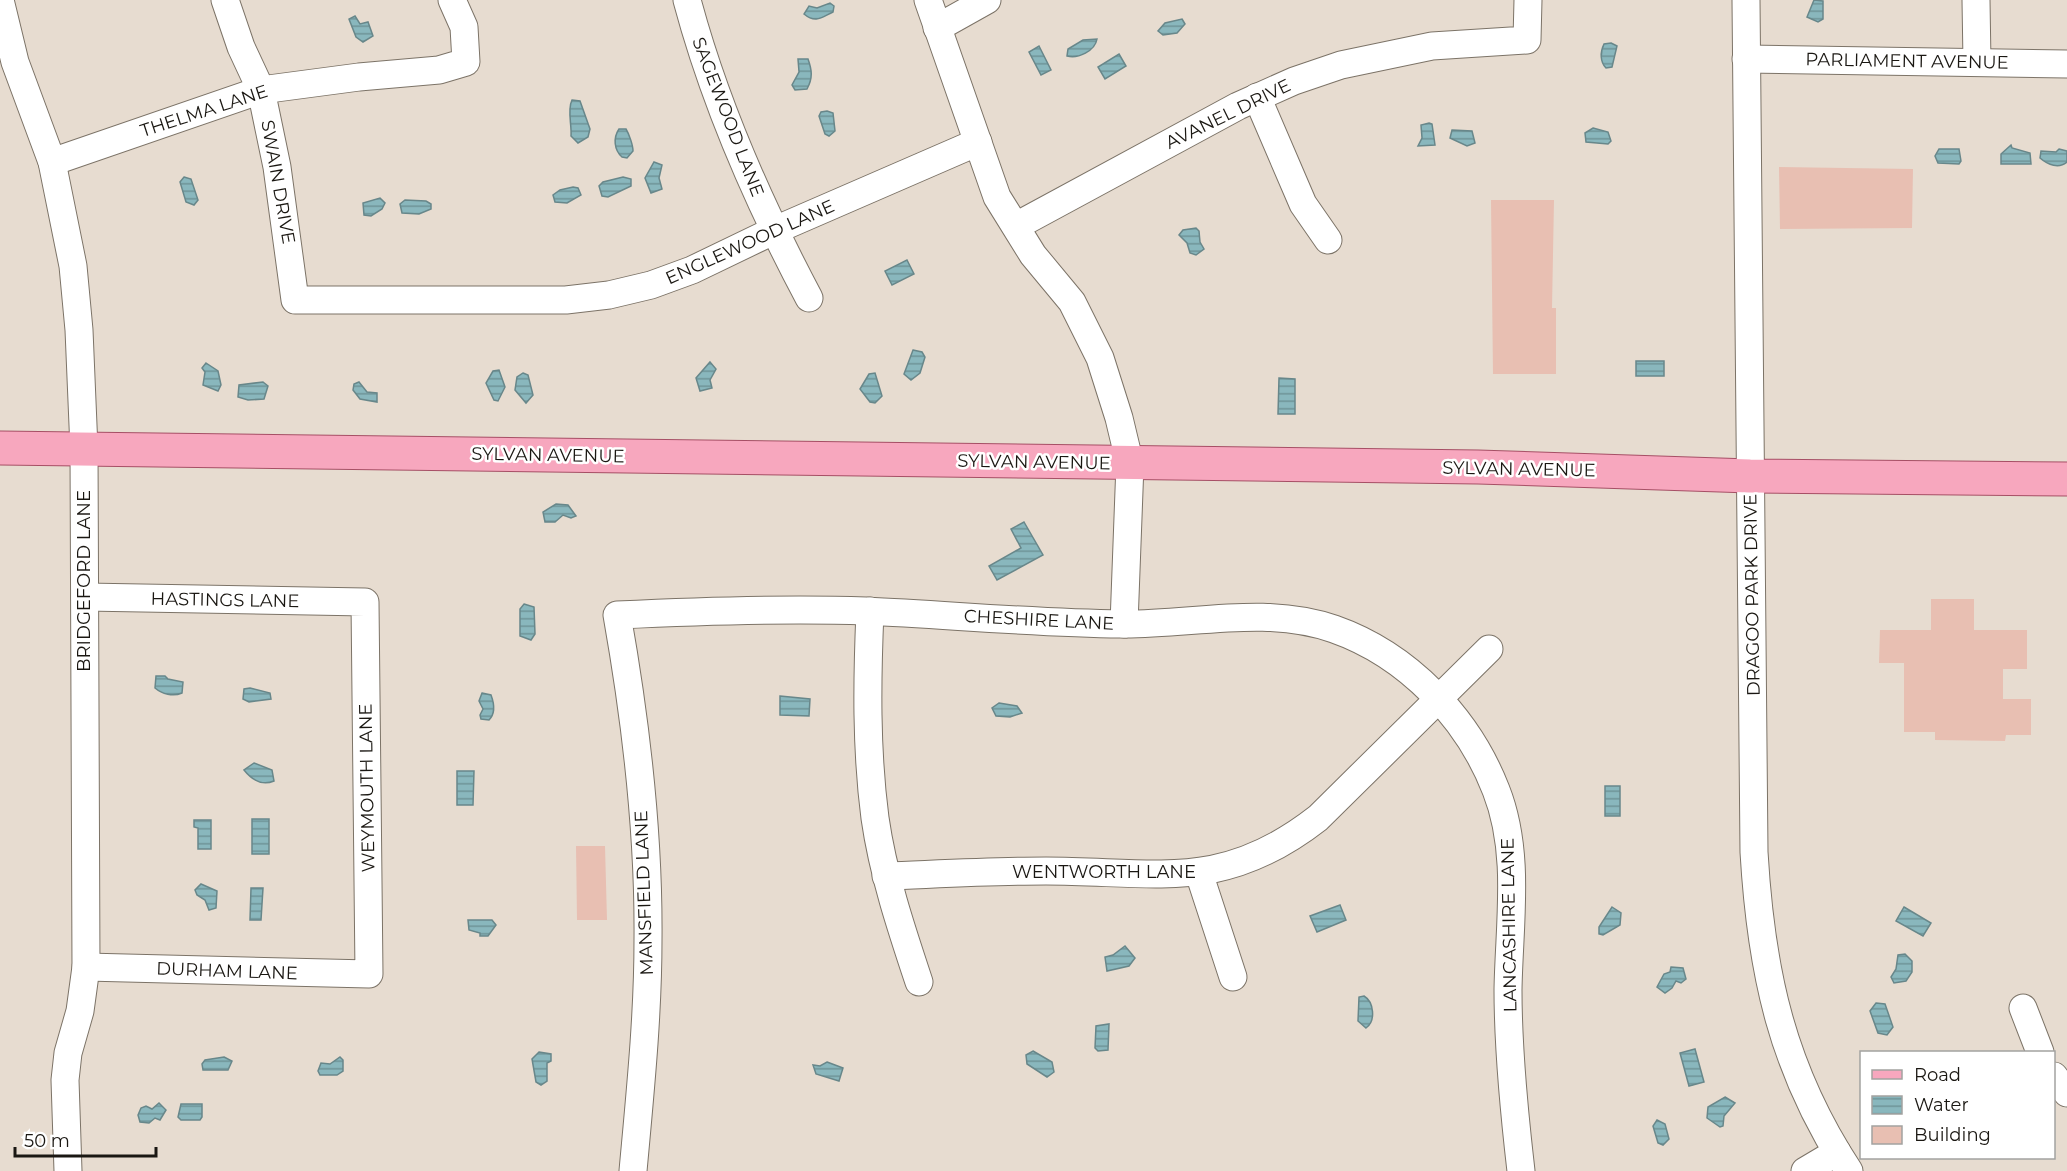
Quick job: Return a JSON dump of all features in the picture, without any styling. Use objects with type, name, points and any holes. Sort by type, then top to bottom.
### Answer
[{"type":"main road","name":"SYLVAN AVENUE","points":[[0,448],[1478,467],[1750,476],[2067,479]]},
{"type":"street","name":"BRIDGEFORD LANE","points":[[0,0],[15,62],[52,162],[73,266],[79,330],[84,449],[86,967],[80,1011],[68,1053],[65,1080],[68,1171]]},
{"type":"street","name":"SWAIN DRIVE","points":[[225,0],[241,47],[261,90],[288,234],[295,300]]},
{"type":"street","name":"THELMA LANE","points":[[52,162],[261,90],[359,77],[439,70],[466,62],[464,27],[452,0]]},
{"type":"street","name":"SAGEWOOD LANE","points":[[687,0],[716,96],[744,168],[773,231],[809,298]]},
{"type":"street","points":[[927,0],[997,197],[1033,255],[1072,302],[1100,358],[1119,418],[1130,464],[1124,624]]},
{"type":"street","points":[[937,28],[987,0]]},
{"type":"street","name":"AVANEL DRIVE","points":[[1016,226],[1257,97],[1341,65],[1384,54],[1432,46],[1527,40],[1528,0]]},
{"type":"street","name":"DRAGOO PARK DRIVE","points":[[1746,0],[1754,852],[1758,913],[1768,976],[1793,1063],[1843,1162]]},
{"type":"street","points":[[1976,0],[1977,62]]},
{"type":"street","name":"PARLIAMENT AVENUE","points":[[1746,59],[2067,63]]},
{"type":"street","points":[[1257,97],[1303,204],[1328,240]]},
{"type":"street","name":"ENGLEWOOD LANE","points":[[295,300],[566,300],[609,295],[651,285],[692,270],[773,231],[978,142]]},
{"type":"street","name":"HASTINGS LANE","points":[[85,597],[365,602]]},
{"type":"street","name":"WEYMOUTH LANE","points":[[365,602],[369,974]]},
{"type":"street","name":"CHESHIRE LANE","points":[[617,615],[724,610],[870,611],[1124,624],[1270,615],[1305,621],[1336,630],[1368,644],[1395,661],[1438,698]]},
{"type":"street","points":[[870,611],[867,720],[875,819],[886,876],[919,982]]},
{"type":"street","name":"MANSFIELD LANE","points":[[617,615],[631,692],[639,772],[648,938],[646,1012],[633,1171]]},
{"type":"street","name":"WENTWORTH LANE","points":[[886,876],[1047,871],[1172,875],[1199,873],[1240,863],[1293,838],[1318,818],[1489,648]]},
{"type":"street","name":"LANCASHIRE LANE","points":[[1438,698],[1483,760],[1497,793],[1507,827],[1512,859],[1508,994],[1514,1114],[1521,1171]]},
{"type":"street","points":[[1199,873],[1233,977]]},
{"type":"street","name":"DURHAM LANE","points":[[86,967],[369,974]]},
{"type":"street","points":[[2023,1008],[2039,1051]]},
{"type":"street","points":[[2055,1077],[2067,1093]]},
{"type":"street","points":[[1805,1171],[1843,1162]]},
{"type":"water","points":[[1814,0],[1823,1],[1823,19],[1818,22],[1807,17]]},
{"type":"water","points":[[830,3],[834,6],[833,12],[822,17],[812,19],[804,14],[809,6],[817,8]]},
{"type":"water","points":[[355,16],[360,24],[368,22],[373,36],[363,42],[356,37],[349,19]]},
{"type":"water","points":[[1182,19],[1185,24],[1177,33],[1163,35],[1158,31],[1165,23]]},
{"type":"water","points":[[1097,39],[1093,47],[1085,53],[1067,56],[1068,49],[1083,40]]},
{"type":"water","points":[[1611,43],[1617,46],[1612,67],[1606,68],[1601,57],[1602,50],[1604,44]]},
{"type":"water","points":[[1039,46],[1051,70],[1041,75],[1029,52]]},
{"type":"water","points":[[1119,54],[1126,66],[1105,79],[1098,67]]},
{"type":"water","points":[[798,59],[808,59],[811,78],[807,89],[795,90],[792,85],[799,72]]},
{"type":"water","points":[[572,100],[580,101],[590,129],[588,137],[578,143],[571,136]]},
{"type":"water","points":[[821,112],[833,113],[835,131],[829,136],[825,134],[819,116]]},
{"type":"water","points":[[1432,124],[1435,145],[1418,146],[1422,138],[1421,125]]},
{"type":"water","points":[[1593,128],[1608,132],[1611,141],[1608,144],[1586,142],[1585,133]]},
{"type":"water","points":[[619,129],[626,129],[632,143],[633,151],[627,158],[619,154],[615,144]]},
{"type":"water","points":[[1452,130],[1472,131],[1475,143],[1467,146],[1450,138]]},
{"type":"water","points":[[2011,145],[2012,148],[2030,153],[2031,164],[2001,164],[2001,154]]},
{"type":"water","points":[[1939,149],[1959,149],[1961,161],[1959,164],[1938,163],[1935,156]]},
{"type":"water","points":[[2059,149],[2067,151],[2067,162],[2064,164],[2046,163],[2040,158],[2041,151],[2056,152]]},
{"type":"water","points":[[654,162],[662,165],[659,178],[662,189],[651,193],[645,178]]},
{"type":"water","points":[[184,177],[191,179],[198,200],[194,205],[186,202],[180,182]]},
{"type":"water","points":[[623,177],[631,179],[631,186],[608,197],[602,196],[599,186],[603,182]]},
{"type":"water","points":[[578,188],[581,195],[567,203],[555,202],[553,195],[560,190]]},
{"type":"water","points":[[380,198],[385,203],[382,209],[371,216],[364,215],[363,203]]},
{"type":"water","points":[[405,200],[426,201],[431,204],[431,209],[419,214],[402,213],[400,204]]},
{"type":"water","points":[[1196,228],[1204,249],[1196,255],[1190,253],[1187,243],[1179,235],[1183,230]]},
{"type":"water","points":[[907,260],[914,274],[892,285],[885,271]]},
{"type":"water","points":[[913,350],[922,352],[925,357],[920,373],[911,380],[904,374]]},
{"type":"water","points":[[1636,361],[1664,361],[1664,376],[1636,376]]},
{"type":"water","points":[[710,362],[716,369],[710,380],[712,388],[700,391],[696,378]]},
{"type":"water","points":[[206,363],[218,371],[221,385],[218,391],[203,385],[205,372],[202,368]]},
{"type":"water","points":[[499,370],[505,387],[498,401],[494,400],[486,383],[493,371]]},
{"type":"water","points":[[523,373],[528,375],[533,395],[526,403],[515,390],[517,377]]},
{"type":"water","points":[[875,373],[882,396],[875,403],[870,402],[860,389],[869,374]]},
{"type":"water","points":[[1279,378],[1295,379],[1295,414],[1278,414]]},
{"type":"water","points":[[263,382],[268,386],[264,399],[248,400],[238,397],[239,385]]},
{"type":"water","points":[[359,382],[367,392],[377,393],[377,402],[360,399],[353,390],[354,384]]},
{"type":"water","points":[[556,504],[568,505],[576,516],[571,518],[563,515],[555,522],[545,522],[543,512]]},
{"type":"water","points":[[1024,522],[1043,555],[997,580],[989,566],[1021,548],[1011,529]]},
{"type":"water","points":[[524,604],[534,607],[535,634],[531,640],[520,636],[520,609]]},
{"type":"water","points":[[156,676],[165,676],[168,679],[183,682],[182,693],[171,695],[158,690],[155,688]]},
{"type":"water","points":[[250,688],[270,693],[271,699],[249,702],[243,699],[244,689]]},
{"type":"water","points":[[482,693],[491,695],[493,701],[494,711],[489,720],[481,719],[483,709],[479,701]]},
{"type":"water","points":[[780,696],[810,699],[809,716],[780,715]]},
{"type":"water","points":[[999,703],[1017,706],[1022,713],[1010,717],[996,716],[992,708]]},
{"type":"water","points":[[254,763],[272,770],[274,781],[261,782],[250,777],[244,770]]},
{"type":"water","points":[[457,771],[474,771],[473,805],[457,805]]},
{"type":"water","points":[[1605,786],[1620,786],[1620,816],[1605,816]]},
{"type":"water","points":[[252,819],[269,819],[269,854],[252,854]]},
{"type":"water","points":[[194,820],[211,820],[211,849],[198,849],[198,828],[194,827]]},
{"type":"water","points":[[201,884],[217,891],[216,908],[209,910],[205,900],[197,895],[195,890]]},
{"type":"water","points":[[251,888],[263,888],[261,920],[250,920]]},
{"type":"water","points":[[1340,905],[1346,920],[1317,932],[1310,916]]},
{"type":"water","points":[[1612,907],[1621,913],[1620,925],[1603,935],[1599,934],[1599,927]]},
{"type":"water","points":[[1904,907],[1931,923],[1923,936],[1896,921]]},
{"type":"water","points":[[468,920],[492,920],[496,925],[488,936],[480,936],[480,933],[469,930]]},
{"type":"water","points":[[1125,946],[1135,958],[1129,966],[1107,971],[1105,957],[1113,955]]},
{"type":"water","points":[[1905,954],[1912,961],[1912,972],[1906,981],[1894,983],[1891,977],[1896,969],[1898,955]]},
{"type":"water","points":[[1671,967],[1683,968],[1686,979],[1681,983],[1676,981],[1665,993],[1657,987],[1664,974],[1670,972]]},
{"type":"water","points":[[1364,996],[1373,1012],[1366,1028],[1358,1021],[1359,997]]},
{"type":"water","points":[[1876,1003],[1885,1004],[1893,1027],[1887,1035],[1878,1033],[1870,1011]]},
{"type":"water","points":[[1109,1024],[1108,1050],[1098,1051],[1095,1048],[1096,1026]]},
{"type":"water","points":[[1695,1049],[1704,1082],[1689,1086],[1680,1053]]},
{"type":"water","points":[[1033,1051],[1052,1062],[1054,1072],[1047,1077],[1027,1064],[1026,1055]]},
{"type":"water","points":[[539,1052],[551,1054],[551,1061],[547,1063],[547,1081],[541,1085],[536,1082],[532,1059]]},
{"type":"water","points":[[224,1057],[232,1061],[228,1070],[203,1070],[202,1064],[205,1060]]},
{"type":"water","points":[[340,1057],[343,1060],[343,1071],[337,1075],[320,1075],[318,1071],[321,1063],[330,1064]]},
{"type":"water","points":[[827,1062],[843,1068],[839,1081],[816,1074],[813,1065],[820,1066]]},
{"type":"water","points":[[1725,1097],[1735,1103],[1724,1116],[1723,1126],[1720,1127],[1707,1118],[1708,1107]]},
{"type":"water","points":[[159,1103],[166,1110],[160,1120],[155,1118],[149,1123],[140,1122],[138,1115],[141,1108],[146,1106],[152,1109]]},
{"type":"water","points":[[181,1104],[202,1104],[200,1120],[181,1120],[178,1117]]},
{"type":"water","points":[[1657,1120],[1665,1124],[1669,1139],[1663,1145],[1658,1143],[1653,1126]]},
{"type":"building","points":[[1779,167],[1913,169],[1912,228],[1780,229]]},
{"type":"building","points":[[1491,200],[1554,200],[1552,308],[1556,308],[1556,374],[1493,374]]},
{"type":"building","points":[[1931,599],[1974,599],[1974,630],[2027,630],[2027,669],[2003,669],[2003,699],[2031,699],[2031,735],[2006,735],[2005,741],[1935,740],[1935,732],[1904,732],[1904,663],[1879,663],[1880,630],[1931,630]]},
{"type":"building","points":[[576,846],[605,846],[607,920],[577,920]]}]
